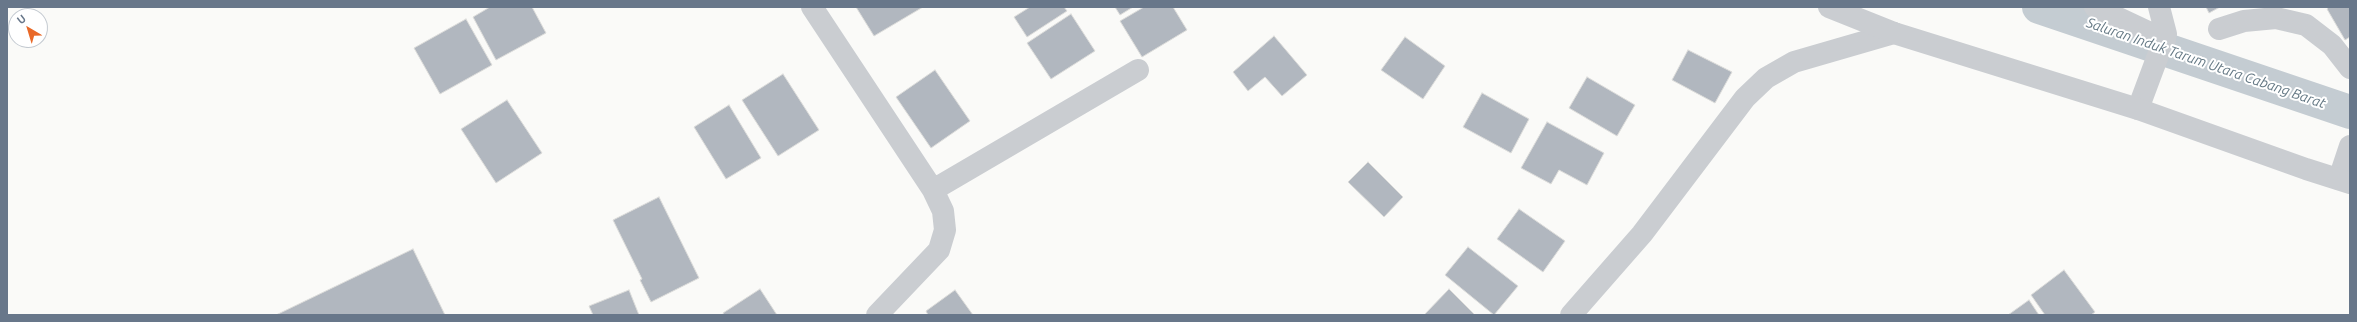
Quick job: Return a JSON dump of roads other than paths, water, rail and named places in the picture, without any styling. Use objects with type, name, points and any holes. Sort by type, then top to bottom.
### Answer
[{"type":"street","points":[[812,7],[933,190],[943,211],[945,230],[939,250],[877,315]]},
{"type":"street","points":[[1829,7],[1894,33],[2138,109],[2306,169],[2344,177],[2350,146]]},
{"type":"street","points":[[2095,7],[2164,44]]},
{"type":"street","points":[[2138,109],[2164,44],[2166,26],[2159,7]]},
{"type":"street","points":[[2218,29],[2244,21],[2276,18],[2306,25],[2332,45],[2350,68]]},
{"type":"street","points":[[1571,315],[1642,234],[1745,98],[1766,78],[1794,62],[1894,33]]},
{"type":"street","points":[[933,190],[1138,70]]},
{"type":"waterway","name":"Saluran Induk Tarum Utara Cabang Barat","points":[[2039,7],[2350,112]]}]
